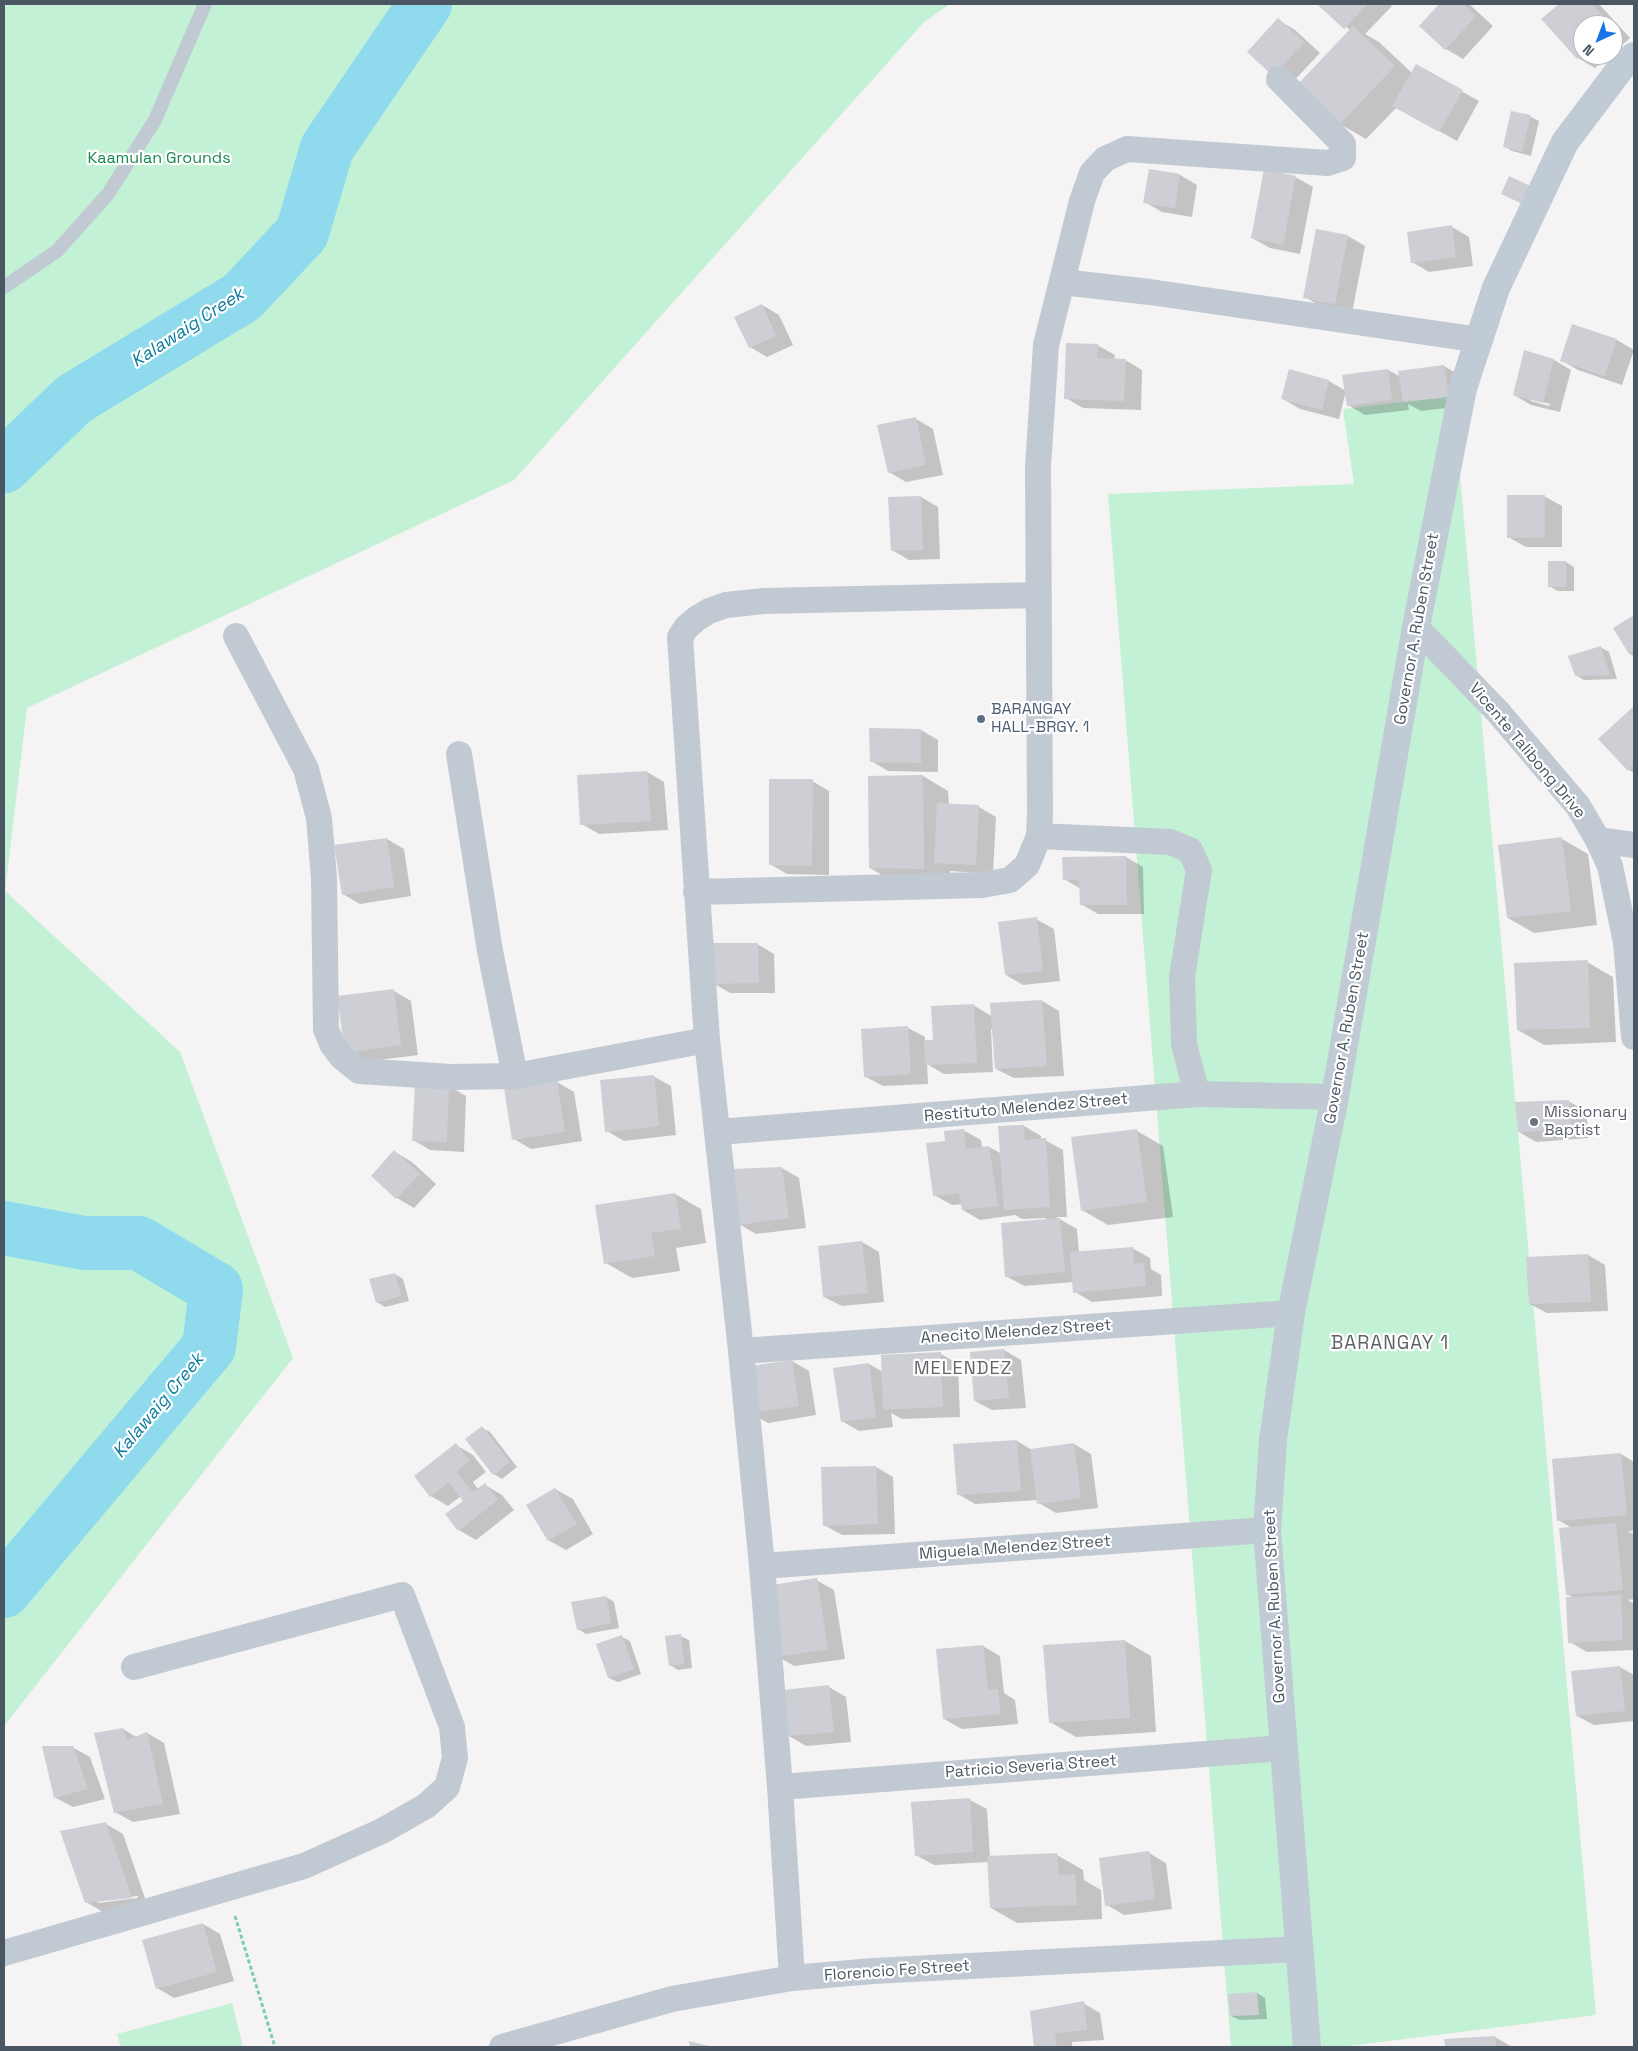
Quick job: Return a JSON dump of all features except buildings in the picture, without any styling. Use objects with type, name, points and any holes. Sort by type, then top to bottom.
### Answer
[{"type":"main road","name":"Governor A. Ruben Street","points":[[1307,2047],[1267,1530],[1273,1440],[1290,1313],[1335,1097],[1416,627],[1463,388],[1496,288],[1564,142],[1624,64],[1634,56]]},
{"type":"street","points":[[696,892],[982,885],[1010,880],[1027,865],[1039,836],[1038,467],[1046,345],[1082,201],[1092,173],[1105,159],[1127,149],[1328,163],[1343,158],[1343,144],[1279,80]]},
{"type":"street","points":[[1062,282],[1150,292],[1480,340]]},
{"type":"street","points":[[792,1978],[780,1787],[762,1566],[707,1040],[680,637],[696,619],[709,611],[726,605],[764,601],[1038,595]]},
{"type":"street","name":"Vicente Talibong Drive","points":[[1416,627],[1498,712],[1578,806],[1598,840],[1610,866],[1626,942],[1634,1037]]},
{"type":"street","points":[[236,636],[306,769],[319,818],[324,878],[326,1029],[332,1044],[342,1057],[359,1071],[451,1077],[515,1076],[707,1040]]},
{"type":"street","points":[[459,754],[490,951],[515,1076]]},
{"type":"street","points":[[1039,836],[1170,842],[1190,850],[1199,870],[1182,977],[1184,1044],[1197,1094]]},
{"type":"street","points":[[1598,840],[1634,845]]},
{"type":"street","name":"Restituto Melendez Street","points":[[718,1132],[1197,1094],[1335,1097]]},
{"type":"street","name":"Anecito Melendez Street","points":[[741,1351],[1290,1313]]},
{"type":"street","name":"Miguela Melendez Street","points":[[762,1566],[1267,1530]]},
{"type":"street","points":[[4,1953],[227,1890],[304,1866],[382,1831],[426,1806],[447,1788],[455,1758],[452,1727],[402,1595],[134,1667]]},
{"type":"street","name":"Patricio Severia Street","points":[[780,1787],[1283,1748]]},
{"type":"street","name":"Florencio Fe Street","points":[[502,2047],[551,2041],[672,1999],[792,1978],[873,1971],[1300,1949]]},
{"type":"lane","points":[[4,287],[56,251],[108,194],[155,120],[205,4]]},
{"type":"path","points":[[227,1890],[274,2047]]},
{"type":"green space","name":"Kaamulan Grounds","points":[[4,4],[950,4],[924,22],[514,480],[27,708],[5,891],[180,1052],[293,1358],[4,1726]]},
{"type":"green space","points":[[1453,396],[1596,2015],[1341,2047],[1231,2047],[1108,494],[1354,484],[1343,409]]},
{"type":"green space","points":[[232,2003],[243,2047],[121,2047],[117,2034]]},
{"type":"waterway","name":"Kalawaig Creek","points":[[4,466],[74,399],[242,297],[302,233],[327,148],[425,4]]},
{"type":"waterway","name":"Kalawaig Creek","points":[[4,1228],[84,1243],[139,1243],[216,1289],[209,1347],[4,1591]]},
{"type":"place","name":"BARANGAY HALL-BRGY. 1","points":[[981,719]]},
{"type":"place","name":"Missionary Baptist","points":[[1534,1122]]},
{"type":"district","name":"BARANGAY 1","points":[[1390,1344]]},
{"type":"district","name":"MELENDEZ","points":[[963,1369]]}]
